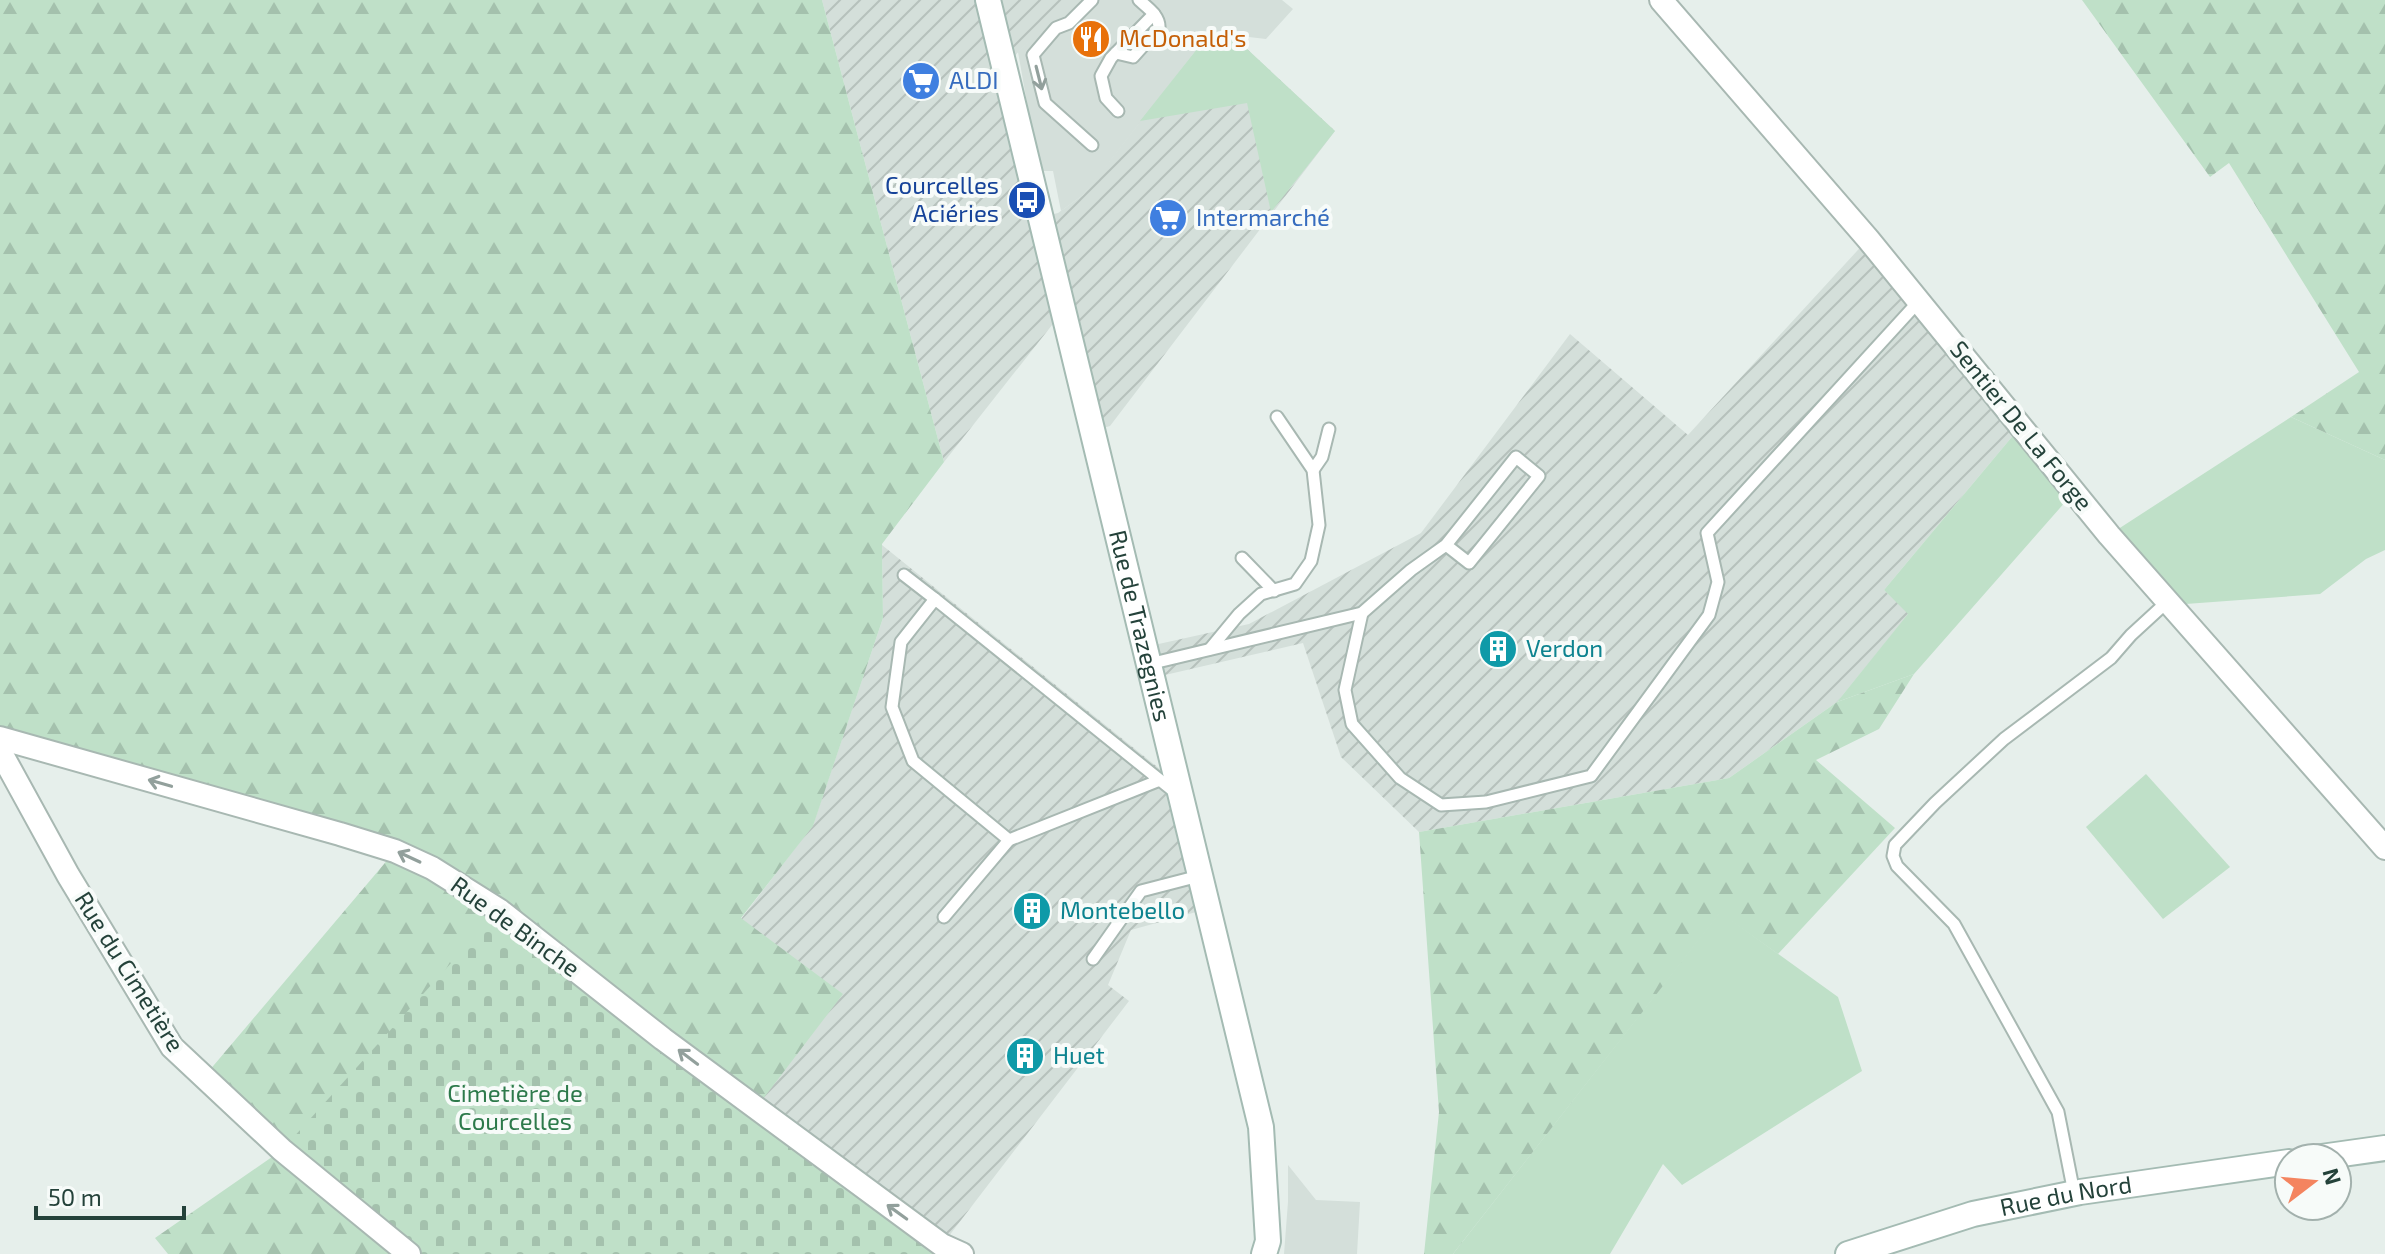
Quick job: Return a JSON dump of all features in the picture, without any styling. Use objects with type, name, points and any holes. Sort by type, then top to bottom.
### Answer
[{"type":"main road","name":"Rue de Trazegnies","points":[[988,0],[1261,1127],[1268,1241],[1264,1254]]},
{"type":"main road","points":[[2353,1153],[2385,1148]]},
{"type":"main road","name":"Rue du Nord","points":[[1848,1254],[1973,1214],[2074,1193],[2273,1164]]},
{"type":"street","name":"Sentier De La Forge","points":[[1661,0],[1919,301],[2109,535],[2385,848]]},
{"type":"street","name":"Rue de Binche","points":[[0,738],[340,834],[395,851],[432,868],[499,910],[768,1117],[942,1245],[962,1254]]},
{"type":"street","name":"Rue du Cimetière","points":[[0,751],[68,875],[172,1047],[282,1150],[409,1254]]},
{"type":"lane","points":[[1092,0],[1069,23],[1056,28],[1033,55],[1045,103],[1092,145]]},
{"type":"lane","points":[[1118,111],[1106,98],[1101,76],[1116,53],[1154,14],[1139,0]]},
{"type":"lane","points":[[1362,613],[1345,690],[1352,724],[1400,778],[1441,805],[1486,802],[1591,776],[1709,615],[1718,582],[1707,533],[1919,301]]},
{"type":"lane","points":[[1210,649],[1239,614],[1261,594],[1295,584],[1311,561],[1319,525],[1313,470],[1277,417]]},
{"type":"lane","points":[[1313,470],[1322,457],[1329,429]]},
{"type":"lane","points":[[1149,664],[1362,613],[1411,570],[1446,545],[1516,457],[1539,476],[1469,563],[1446,545]]},
{"type":"lane","points":[[1242,558],[1274,591]]},
{"type":"lane","points":[[904,575],[1180,796]]},
{"type":"lane","points":[[935,599],[901,642],[892,707],[913,761],[1009,840]]},
{"type":"lane","points":[[2074,1193],[2058,1112],[1954,924],[1897,866],[1893,856],[1895,845],[2004,739],[2111,658],[2168,601]]},
{"type":"lane","points":[[944,917],[1009,840],[1160,780]]},
{"type":"lane","points":[[1093,959],[1141,891],[1199,876]]},
{"type":"shaded area","points":[[822,0],[1068,0],[1005,66],[1041,217],[1058,213],[1083,195],[1197,49],[1232,35],[1335,131],[1110,426],[1093,431],[1063,311],[944,462]]},
{"type":"shaded area","points":[[1066,0],[1282,0],[1293,9],[1266,39],[1232,35],[1197,49],[1083,195],[1061,211],[1053,171],[1039,171],[1018,52]]},
{"type":"shaded area","points":[[1868,239],[2021,426],[1884,590],[1909,614],[1837,702],[1729,778],[1419,832],[1341,757],[1303,643],[1152,678],[1145,647],[1249,624],[1421,533],[1570,334],[1688,435]]},
{"type":"shaded area","points":[[882,545],[1176,782],[1207,909],[1131,930],[1108,985],[1129,1001],[942,1245],[756,1108],[741,919],[813,825],[883,618]]},
{"type":"shaded area","points":[[1288,1165],[1316,1200],[1360,1202],[1357,1254],[1284,1254]]},
{"type":"green space","points":[[0,0],[822,0],[944,462],[882,544],[883,618],[813,826],[741,918],[843,994],[756,1108],[409,1254],[168,1254],[155,1238],[282,1150],[203,1078],[395,851],[0,738]]},
{"type":"green space","points":[[2082,0],[2385,0],[2385,460],[2291,417],[2359,372],[2229,163],[2210,177]]},
{"type":"green space","points":[[1232,35],[1335,131],[1271,212],[1247,103],[1140,121],[1197,49]]},
{"type":"green space","points":[[2291,417],[2385,460],[2385,550],[2366,559],[2320,594],[2172,605],[2109,535]]},
{"type":"green space","points":[[2021,426],[2074,492],[1914,674],[1837,702],[1908,614],[1884,590]]},
{"type":"green space","points":[[1914,674],[1879,729],[1816,760],[1895,828],[1778,954],[1720,913],[1453,1254],[1424,1254],[1439,1112],[1419,832],[1729,778],[1837,702]]},
{"type":"green space","points":[[2146,774],[2230,867],[2163,919],[2086,827]]},
{"type":"green space","name":"Cimetière de Courcelles","points":[[499,910],[962,1254],[409,1254],[282,1150]]},
{"type":"green space","points":[[1720,912],[1838,997],[1862,1071],[1682,1185],[1663,1164],[1610,1254],[1453,1254]]},
{"type":"place","name":"McDonald's","points":[[1091,39]]},
{"type":"place","name":"ALDI","points":[[921,81]]},
{"type":"place","name":"Courcelles Aciéries","points":[[1027,200]]},
{"type":"place","name":"Intermarché","points":[[1168,218]]},
{"type":"place","name":"Verdon","points":[[1498,649]]},
{"type":"place","name":"Montebello","points":[[1032,911]]},
{"type":"place","name":"Huet","points":[[1025,1056]]}]
